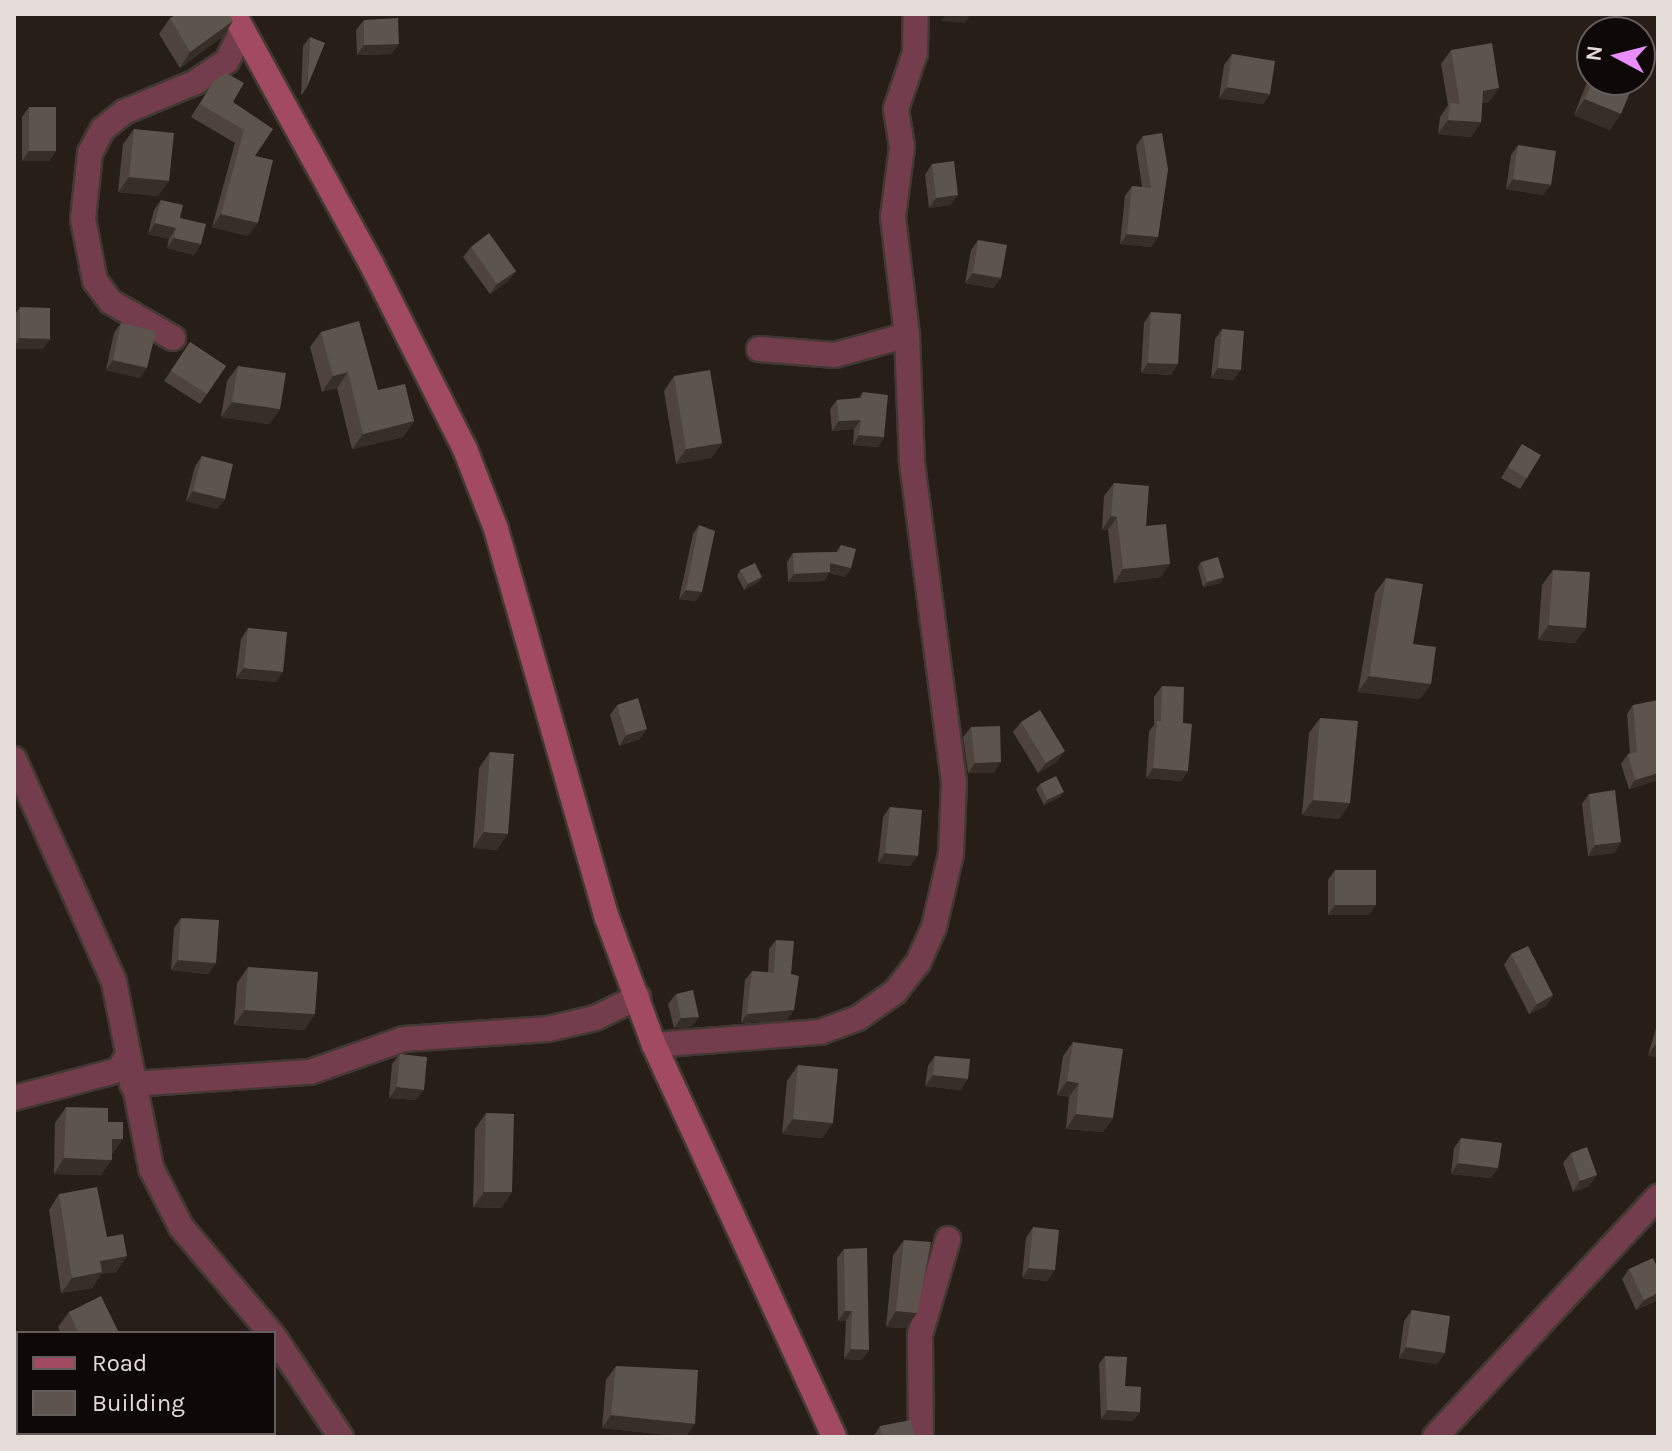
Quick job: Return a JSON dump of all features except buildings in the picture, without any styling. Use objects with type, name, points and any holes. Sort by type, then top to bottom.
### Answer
[{"type":"main road","points":[[238,22],[372,265],[465,449],[496,529],[607,918],[654,1045],[834,1437]]},
{"type":"street","points":[[654,1045],[820,1032],[858,1018],[895,992],[918,963],[934,927],[951,854],[954,782],[912,461],[907,335],[893,217],[902,147],[896,109],[915,53],[916,14]]},
{"type":"street","points":[[173,338],[111,302],[95,281],[83,219],[90,153],[103,129],[124,112],[196,82],[227,61],[238,22]]},
{"type":"street","points":[[759,349],[835,355],[907,335]]},
{"type":"street","points":[[14,759],[114,982],[151,1168],[175,1215],[269,1331]]},
{"type":"street","points":[[132,1084],[310,1072],[404,1039],[548,1029],[595,1018],[638,997]]},
{"type":"street","points":[[14,1098],[119,1070],[128,1055]]},
{"type":"street","points":[[1435,1437],[1658,1197]]},
{"type":"street","points":[[921,1437],[920,1335],[948,1239]]},
{"type":"street","points":[[276,1341],[341,1437]]}]
